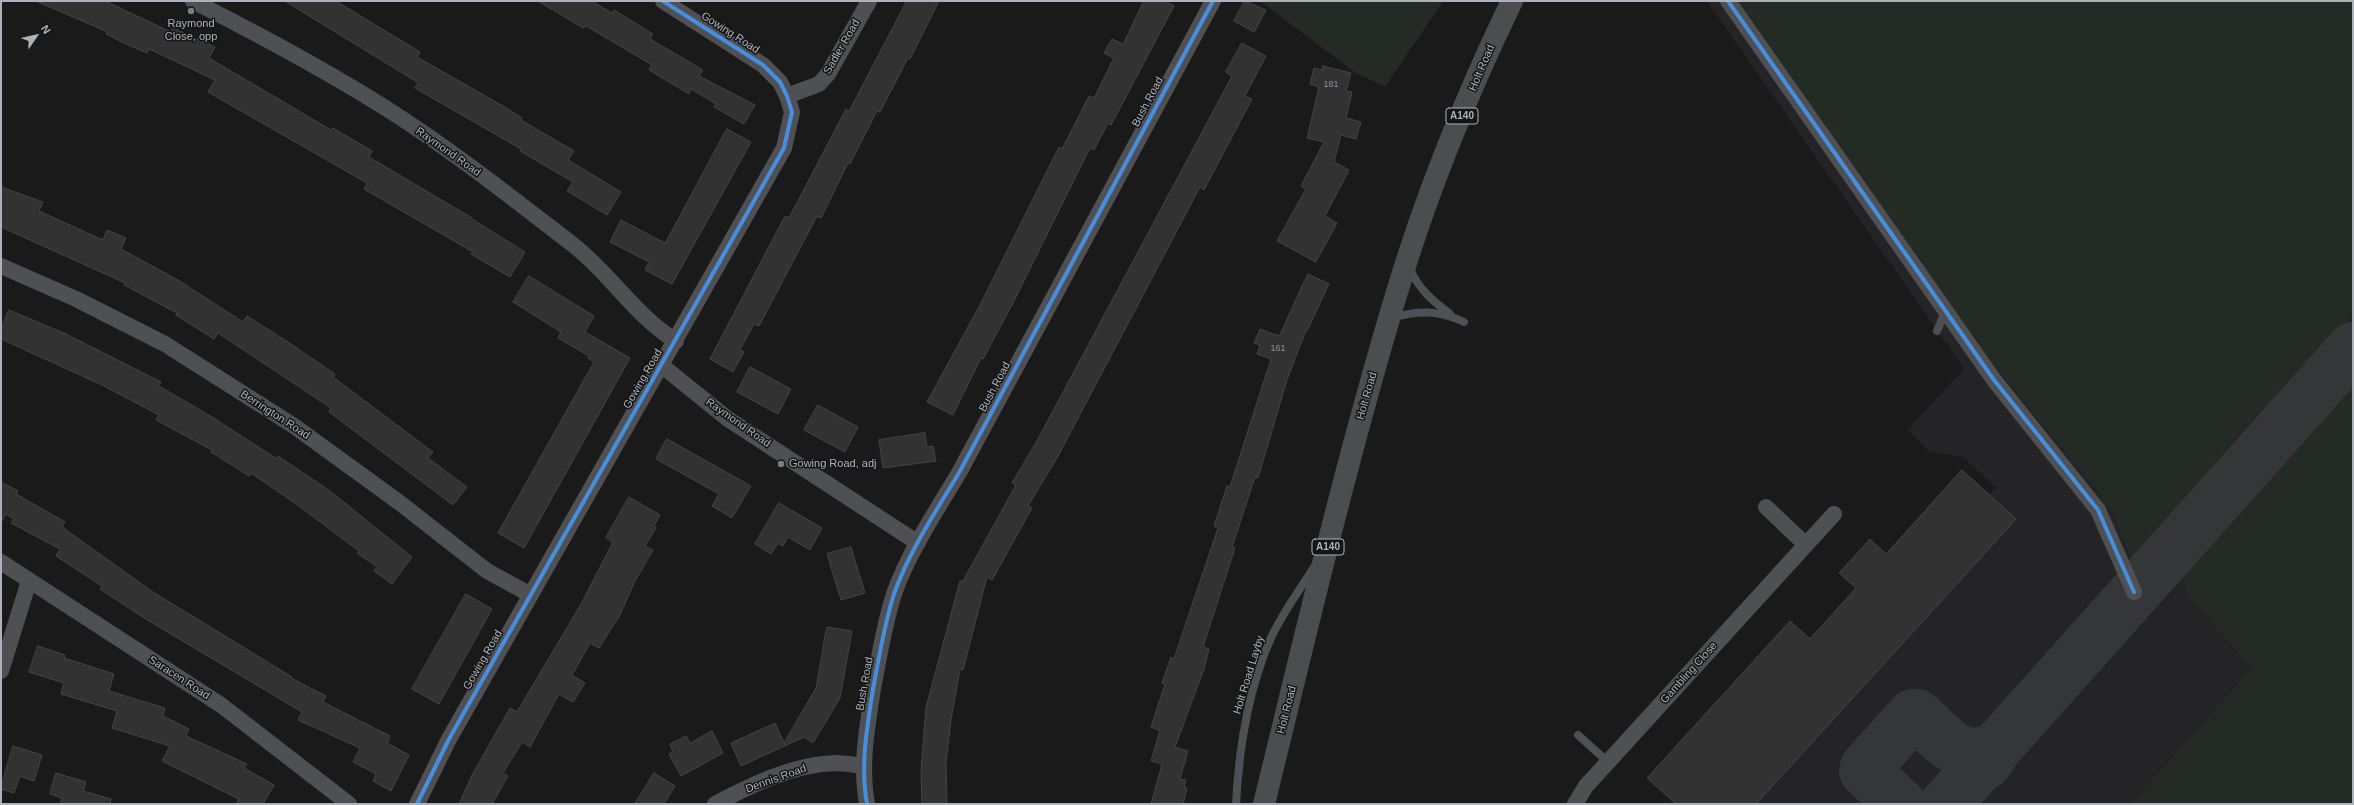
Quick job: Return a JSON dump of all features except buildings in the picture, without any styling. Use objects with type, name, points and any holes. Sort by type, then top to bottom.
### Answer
[{"type":"highway","name":"Holt Road","points":[[1264,804],[1348,463],[1407,260],[1433,186],[1491,45],[1512,1]]},
{"type":"street","name":"Raymond Road","points":[[194,1],[286,48],[385,107],[471,168],[574,246],[657,329],[676,341]]},
{"type":"street","name":"Gowing Road","points":[[417,804],[449,739],[676,341],[784,148],[792,112],[787,96],[780,82],[763,65],[663,1]]},
{"type":"street","name":"Sadler Road","points":[[787,96],[819,84],[828,74],[869,1]]},
{"type":"street","name":"Bush Road","points":[[867,804],[863,766],[866,734],[879,657],[895,594],[918,542],[960,471],[1213,1]]},
{"type":"street","points":[[1728,1],[1994,380],[2098,510],[2134,592]]},
{"type":"street","name":"Berrington Road","points":[[1,266],[76,299],[165,344],[294,426],[400,503],[487,571],[531,595]]},
{"type":"street","name":"Raymond Road","points":[[662,365],[728,419],[918,542]]},
{"type":"street","points":[[1766,507],[1805,544]]},
{"type":"street","name":"Gambling Close","points":[[1575,804],[1586,786],[1805,544],[1834,514]]},
{"type":"street","name":"Saracen Road","points":[[1,562],[222,705],[349,804]]},
{"type":"street","points":[[1,671],[29,581]]},
{"type":"street","name":"Dennis Road","points":[[715,804],[766,780],[805,766],[836,763],[863,766]]},
{"type":"lane","points":[[1407,260],[1414,278],[1428,297],[1452,316],[1464,322]]},
{"type":"lane","points":[[1389,319],[1411,312],[1428,311],[1452,316]]},
{"type":"lane","points":[[1937,331],[1946,312]]},
{"type":"lane","name":"Holt Road Layby","points":[[1236,804],[1238,776],[1248,707],[1271,637],[1329,542]]},
{"type":"lane","points":[[1578,735],[1608,762]]},
{"type":"shaded area","points":[[1260,1],[1443,1],[1385,87],[1356,73]]},
{"type":"shaded area","points":[[1707,1],[2353,1],[2353,804],[1682,804],[1721,697],[1790,621],[1810,638],[1856,588],[1839,573],[1870,539],[1886,553],[1962,470],[1989,494],[1996,488],[1963,457],[1930,452],[1907,430],[1964,369]]},
{"type":"shaded area","points":[[1735,1],[2353,1],[2353,309],[2348,319],[2304,366],[2277,407],[2259,412],[2196,485],[2196,499],[2135,567],[2114,516],[2099,491],[2010,385],[1947,302]]},
{"type":"shaded area","points":[[2353,388],[2353,804],[2131,804],[2252,668],[2186,593],[2184,578],[2186,569],[2348,389]]},
{"type":"taxiway","points":[[1946,804],[2353,348]]},
{"type":"taxiway","points":[[1900,804],[1865,771],[1866,767],[1913,715],[1917,715],[1944,740],[1953,747],[1962,751],[1973,754],[1997,747],[1986,763]]},
{"type":"cycle path","points":[[417,804],[449,739],[784,148],[792,112],[787,96],[780,82],[763,65],[663,1]]},
{"type":"cycle path","points":[[867,804],[864,761],[873,689],[890,606],[900,578],[915,546],[960,471],[1213,1]]},
{"type":"cycle path","points":[[1728,1],[1994,380],[2098,510],[2134,592]]},
{"type":"place","name":"Raymond Close, opp","points":[[191,11]]},
{"type":"place","name":"Gowing Road, adj","points":[[781,464]]}]
